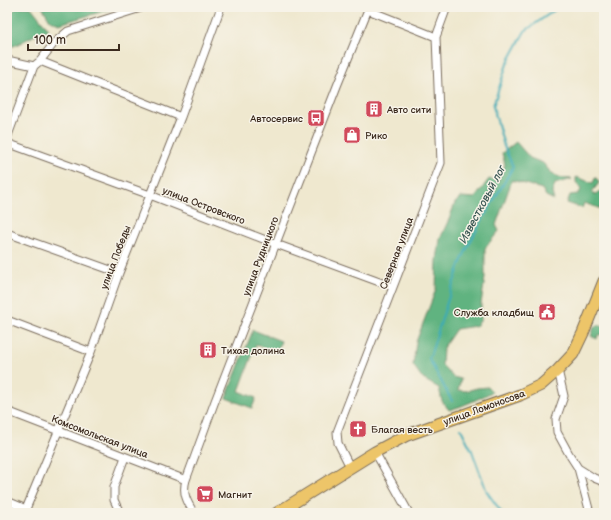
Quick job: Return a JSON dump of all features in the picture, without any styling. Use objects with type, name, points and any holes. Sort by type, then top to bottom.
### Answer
[{"type":"main road","name":"улица Ломоносова","points":[[277,513],[375,452],[407,435],[520,395],[541,385],[573,354],[604,280]]},
{"type":"street","points":[[7,138],[34,66],[40,61],[55,42],[68,31],[144,7]]},
{"type":"street","name":"улица Победы","points":[[28,511],[221,7]]},
{"type":"street","points":[[369,8],[436,37],[447,7]]},
{"type":"street","name":"улица Рудницкого","points":[[194,513],[186,502],[184,486],[186,480],[337,86],[369,8]]},
{"type":"street","name":"Северная улица","points":[[350,467],[338,443],[337,432],[441,163],[436,37]]},
{"type":"street","points":[[7,60],[34,66]]},
{"type":"street","points":[[40,61],[180,117]]},
{"type":"street","name":"улица Островского","points":[[7,143],[150,194],[276,244],[393,287]]},
{"type":"street","points":[[7,233],[119,273]]},
{"type":"street","points":[[7,320],[90,352]]},
{"type":"street","points":[[558,370],[564,396],[556,419],[557,432],[578,468],[590,513]]},
{"type":"street","name":"Комсомольская улица","points":[[7,411],[186,480]]},
{"type":"street","points":[[375,452],[408,513]]},
{"type":"street","points":[[120,513],[114,500],[114,487],[125,457]]},
{"type":"street","points":[[578,468],[594,478],[604,482]]},
{"type":"street","points":[[7,501],[28,511]]},
{"type":"green space","points":[[18,7],[31,7],[49,30],[37,34],[14,46],[7,46],[7,15]]},
{"type":"green space","points":[[42,7],[118,7],[59,24],[50,20]]},
{"type":"green space","points":[[516,142],[530,158],[543,163],[552,174],[562,178],[572,179],[555,184],[552,193],[554,200],[546,196],[542,189],[512,180],[496,225],[499,231],[485,248],[485,278],[481,304],[481,320],[476,326],[456,329],[443,348],[442,365],[453,377],[461,379],[458,390],[466,391],[488,387],[492,392],[449,410],[442,401],[439,388],[423,379],[413,365],[416,342],[436,289],[437,260],[440,239],[455,203],[461,197],[475,198],[489,179],[498,181],[505,165],[502,153]]},
{"type":"green space","points":[[576,177],[593,183],[595,177],[598,180],[599,183],[592,192],[594,195],[598,192],[604,191],[604,210],[584,203],[582,208],[567,203],[570,195],[578,194],[581,190],[576,182]]},
{"type":"green space","points":[[598,325],[604,327],[604,334],[598,335],[597,339],[591,336],[594,327]]},
{"type":"green space","points":[[253,330],[281,341],[277,352],[256,345],[239,391],[256,398],[252,408],[226,398]]},
{"type":"waterway","name":"Известковый лог","points":[[452,401],[429,359],[464,255],[481,221],[513,167],[504,146],[493,106],[507,64],[525,31],[559,7]]},
{"type":"waterway","name":"Известковый лог","points":[[461,429],[472,451],[487,492],[502,513]]},
{"type":"place","name":"Авто сити","points":[[374,109]]},
{"type":"place","name":"Автосервис","points":[[316,118]]},
{"type":"place","name":"Рико","points":[[352,135]]},
{"type":"place","name":"Служба кладбищ","points":[[547,312]]},
{"type":"place","name":"Тихая долина","points":[[208,350]]},
{"type":"place","name":"Благая весть","points":[[358,429]]},
{"type":"place","name":"Магнит","points":[[205,494]]}]
